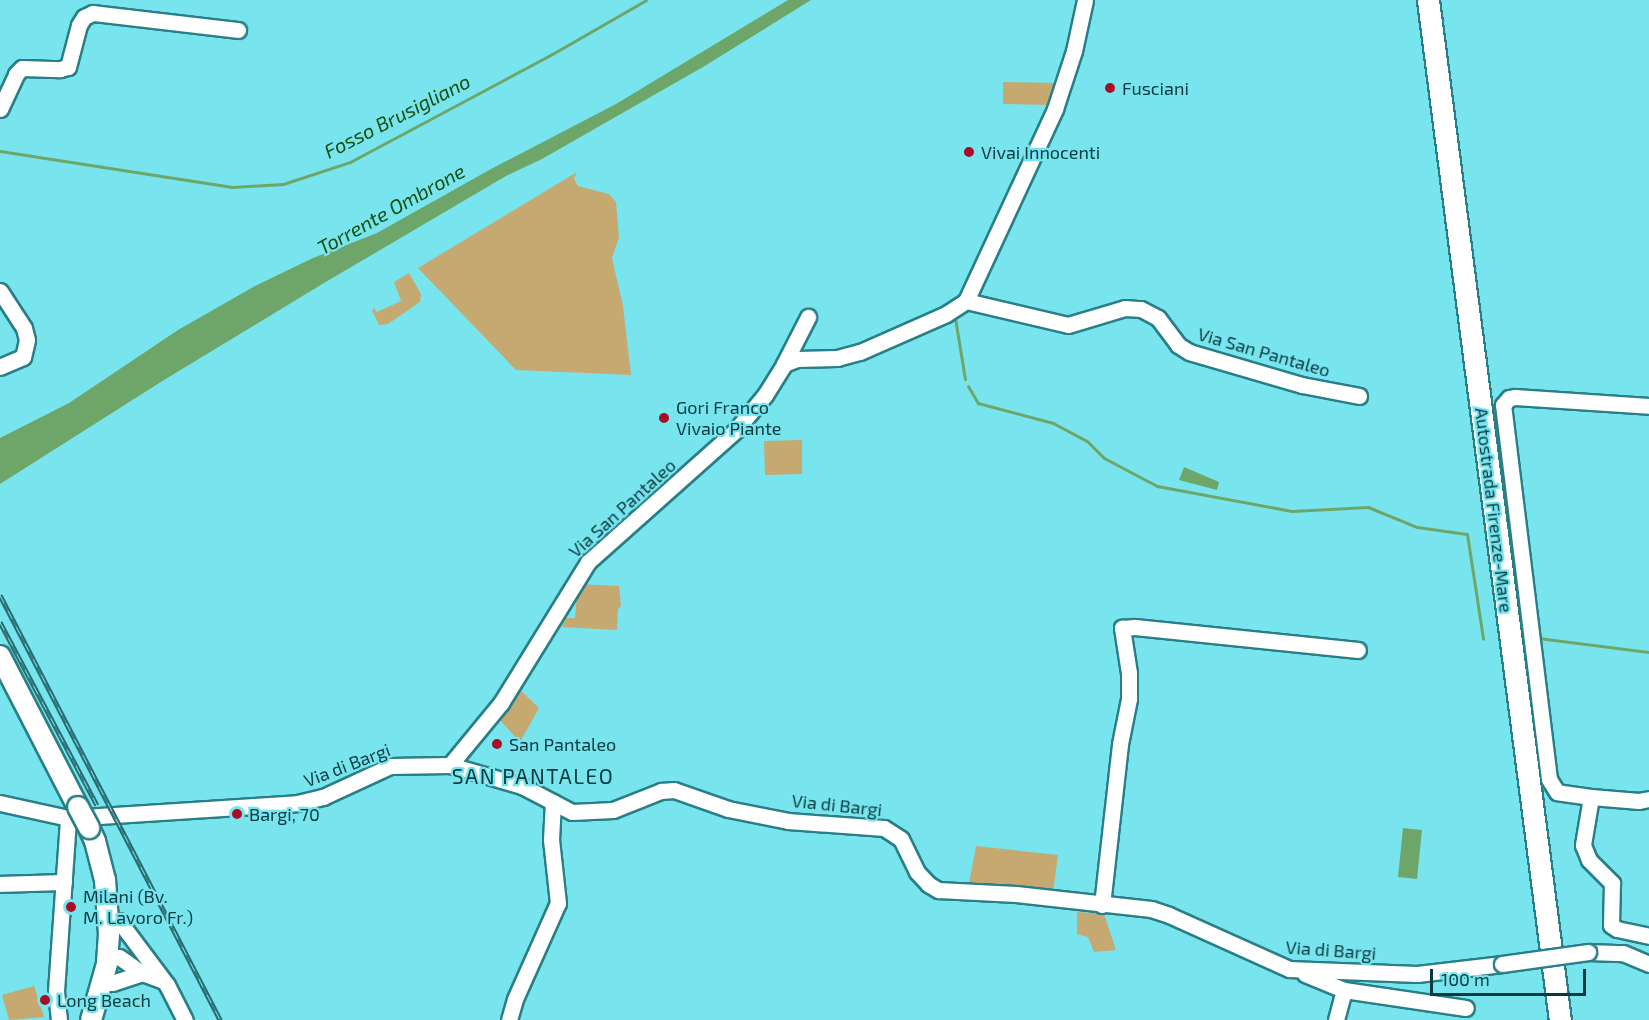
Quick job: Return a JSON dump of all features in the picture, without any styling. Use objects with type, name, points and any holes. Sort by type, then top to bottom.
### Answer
[{"type":"highway","name":"Autostrada Firenze-Mare","points":[[1413,0],[1546,1020]]},
{"type":"highway","name":"Autostrada Firenze-Mare","points":[[1428,0],[1560,1020]]},
{"type":"main road","points":[[0,656],[73,812],[103,850],[112,871],[119,921],[112,983],[98,1020]]},
{"type":"main road","points":[[91,1020],[115,952],[106,890],[92,835]]},
{"type":"street","points":[[784,364],[797,359],[837,358],[860,352],[946,314],[966,301],[1055,109],[1074,51],[1085,0]]},
{"type":"street","points":[[0,109],[16,74],[22,68],[60,69],[68,67],[81,21],[93,13],[238,30]]},
{"type":"street","points":[[0,291],[24,328],[27,340],[23,357],[0,367]]},
{"type":"street","name":"Via San Pantaleo","points":[[966,301],[1068,324],[1125,308],[1141,309],[1158,318],[1178,345],[1189,352],[1302,385],[1359,396]]},
{"type":"street","name":"Via San Pantaleo","points":[[450,765],[501,703],[588,562],[735,431],[755,408],[784,364],[808,317]]},
{"type":"street","points":[[1649,406],[1515,397],[1509,398],[1503,405],[1550,779],[1557,792],[1639,801],[1649,799]]},
{"type":"street","points":[[1102,905],[1120,744],[1129,699],[1129,673],[1122,628],[1146,628],[1359,650]]},
{"type":"street","name":"Via di Bargi","points":[[0,803],[73,812],[303,802],[322,797],[390,766],[450,765],[522,786],[572,812],[613,810],[661,791],[674,790],[728,808],[789,821],[878,826],[898,836],[904,843],[917,872],[928,884],[938,890],[1016,894],[1160,912],[1276,965],[1297,971],[1417,974],[1588,952],[1623,953],[1649,964]]},
{"type":"street","points":[[1591,797],[1583,849],[1589,860],[1612,883],[1611,925],[1617,929],[1649,936]]},
{"type":"street","points":[[509,1020],[515,999],[557,909],[558,895],[551,840],[553,802]]},
{"type":"street","points":[[58,1020],[56,991],[64,882],[73,812]]},
{"type":"street","points":[[0,884],[64,882]]},
{"type":"street","points":[[119,921],[164,981],[185,1020]]},
{"type":"street","points":[[115,952],[134,949],[143,954]]},
{"type":"street","points":[[115,952],[142,973],[164,981]]},
{"type":"street","points":[[1297,971],[1344,990],[1466,1008]]},
{"type":"street","points":[[112,983],[142,973]]},
{"type":"street","points":[[1336,1020],[1344,990]]},
{"type":"shaded area","points":[[788,0],[811,0],[703,67],[542,159],[506,176],[324,283],[164,380],[0,484],[0,438],[69,403],[178,330],[255,286],[313,258],[377,233],[491,169],[616,104]]},
{"type":"shaded area","points":[[1003,82],[1057,83],[1050,105],[1003,104]]},
{"type":"shaded area","points":[[577,172],[574,179],[578,186],[609,194],[616,202],[619,237],[612,258],[623,306],[631,375],[516,370],[418,268]]},
{"type":"shaded area","points":[[409,273],[421,294],[420,302],[388,324],[379,325],[372,310],[374,308],[377,312],[401,301],[394,282]]},
{"type":"shaded area","points":[[802,440],[802,474],[765,475],[764,441]]},
{"type":"shaded area","points":[[1184,467],[1219,482],[1217,490],[1179,480]]},
{"type":"shaded area","points":[[578,584],[619,586],[621,606],[618,609],[617,630],[562,627],[566,618],[575,618]]},
{"type":"shaded area","points":[[518,688],[539,708],[520,742],[498,718]]},
{"type":"shaded area","points":[[1403,828],[1422,830],[1417,879],[1398,877]]},
{"type":"shaded area","points":[[976,846],[1058,855],[1053,893],[968,889]]},
{"type":"shaded area","points":[[1077,912],[1104,914],[1116,950],[1094,952],[1088,937],[1077,934]]},
{"type":"shaded area","points":[[34,986],[44,1017],[9,1020],[2,995]]},
{"type":"waterway","name":"Fosso Brusigliano","points":[[0,151],[232,187],[283,184],[350,162],[554,53],[646,0]]},
{"type":"waterway","points":[[997,217],[1013,180]]},
{"type":"waterway","points":[[955,318],[965,379]]},
{"type":"waterway","points":[[968,386],[978,403],[1053,423],[1087,441],[1104,458],[1157,486],[1292,511],[1368,507],[1417,527],[1467,534],[1483,639]]},
{"type":"waterway","points":[[1538,638],[1649,652]]},
{"type":"railway","points":[[0,595],[220,1020]]},
{"type":"railway","points":[[0,622],[97,805]]},
{"type":"place","name":"Fusciani","points":[[1110,88]]},
{"type":"place","name":"Vivai Innocenti","points":[[969,152]]},
{"type":"place","name":"Gori Franco Vivaio Piante","points":[[664,418]]},
{"type":"place","name":"San Pantaleo","points":[[497,744]]},
{"type":"place","name":"Bargi, 70","points":[[237,814]]},
{"type":"place","name":"Milani (Bv. M. Lavoro Fr.)","points":[[71,907]]},
{"type":"place","name":"Long Beach","points":[[45,1000]]},
{"type":"district","name":"SAN PANTALEO","points":[[533,776]]},
{"type":"water label","name":"Torrente Ombrone","points":[[391,209]]}]
